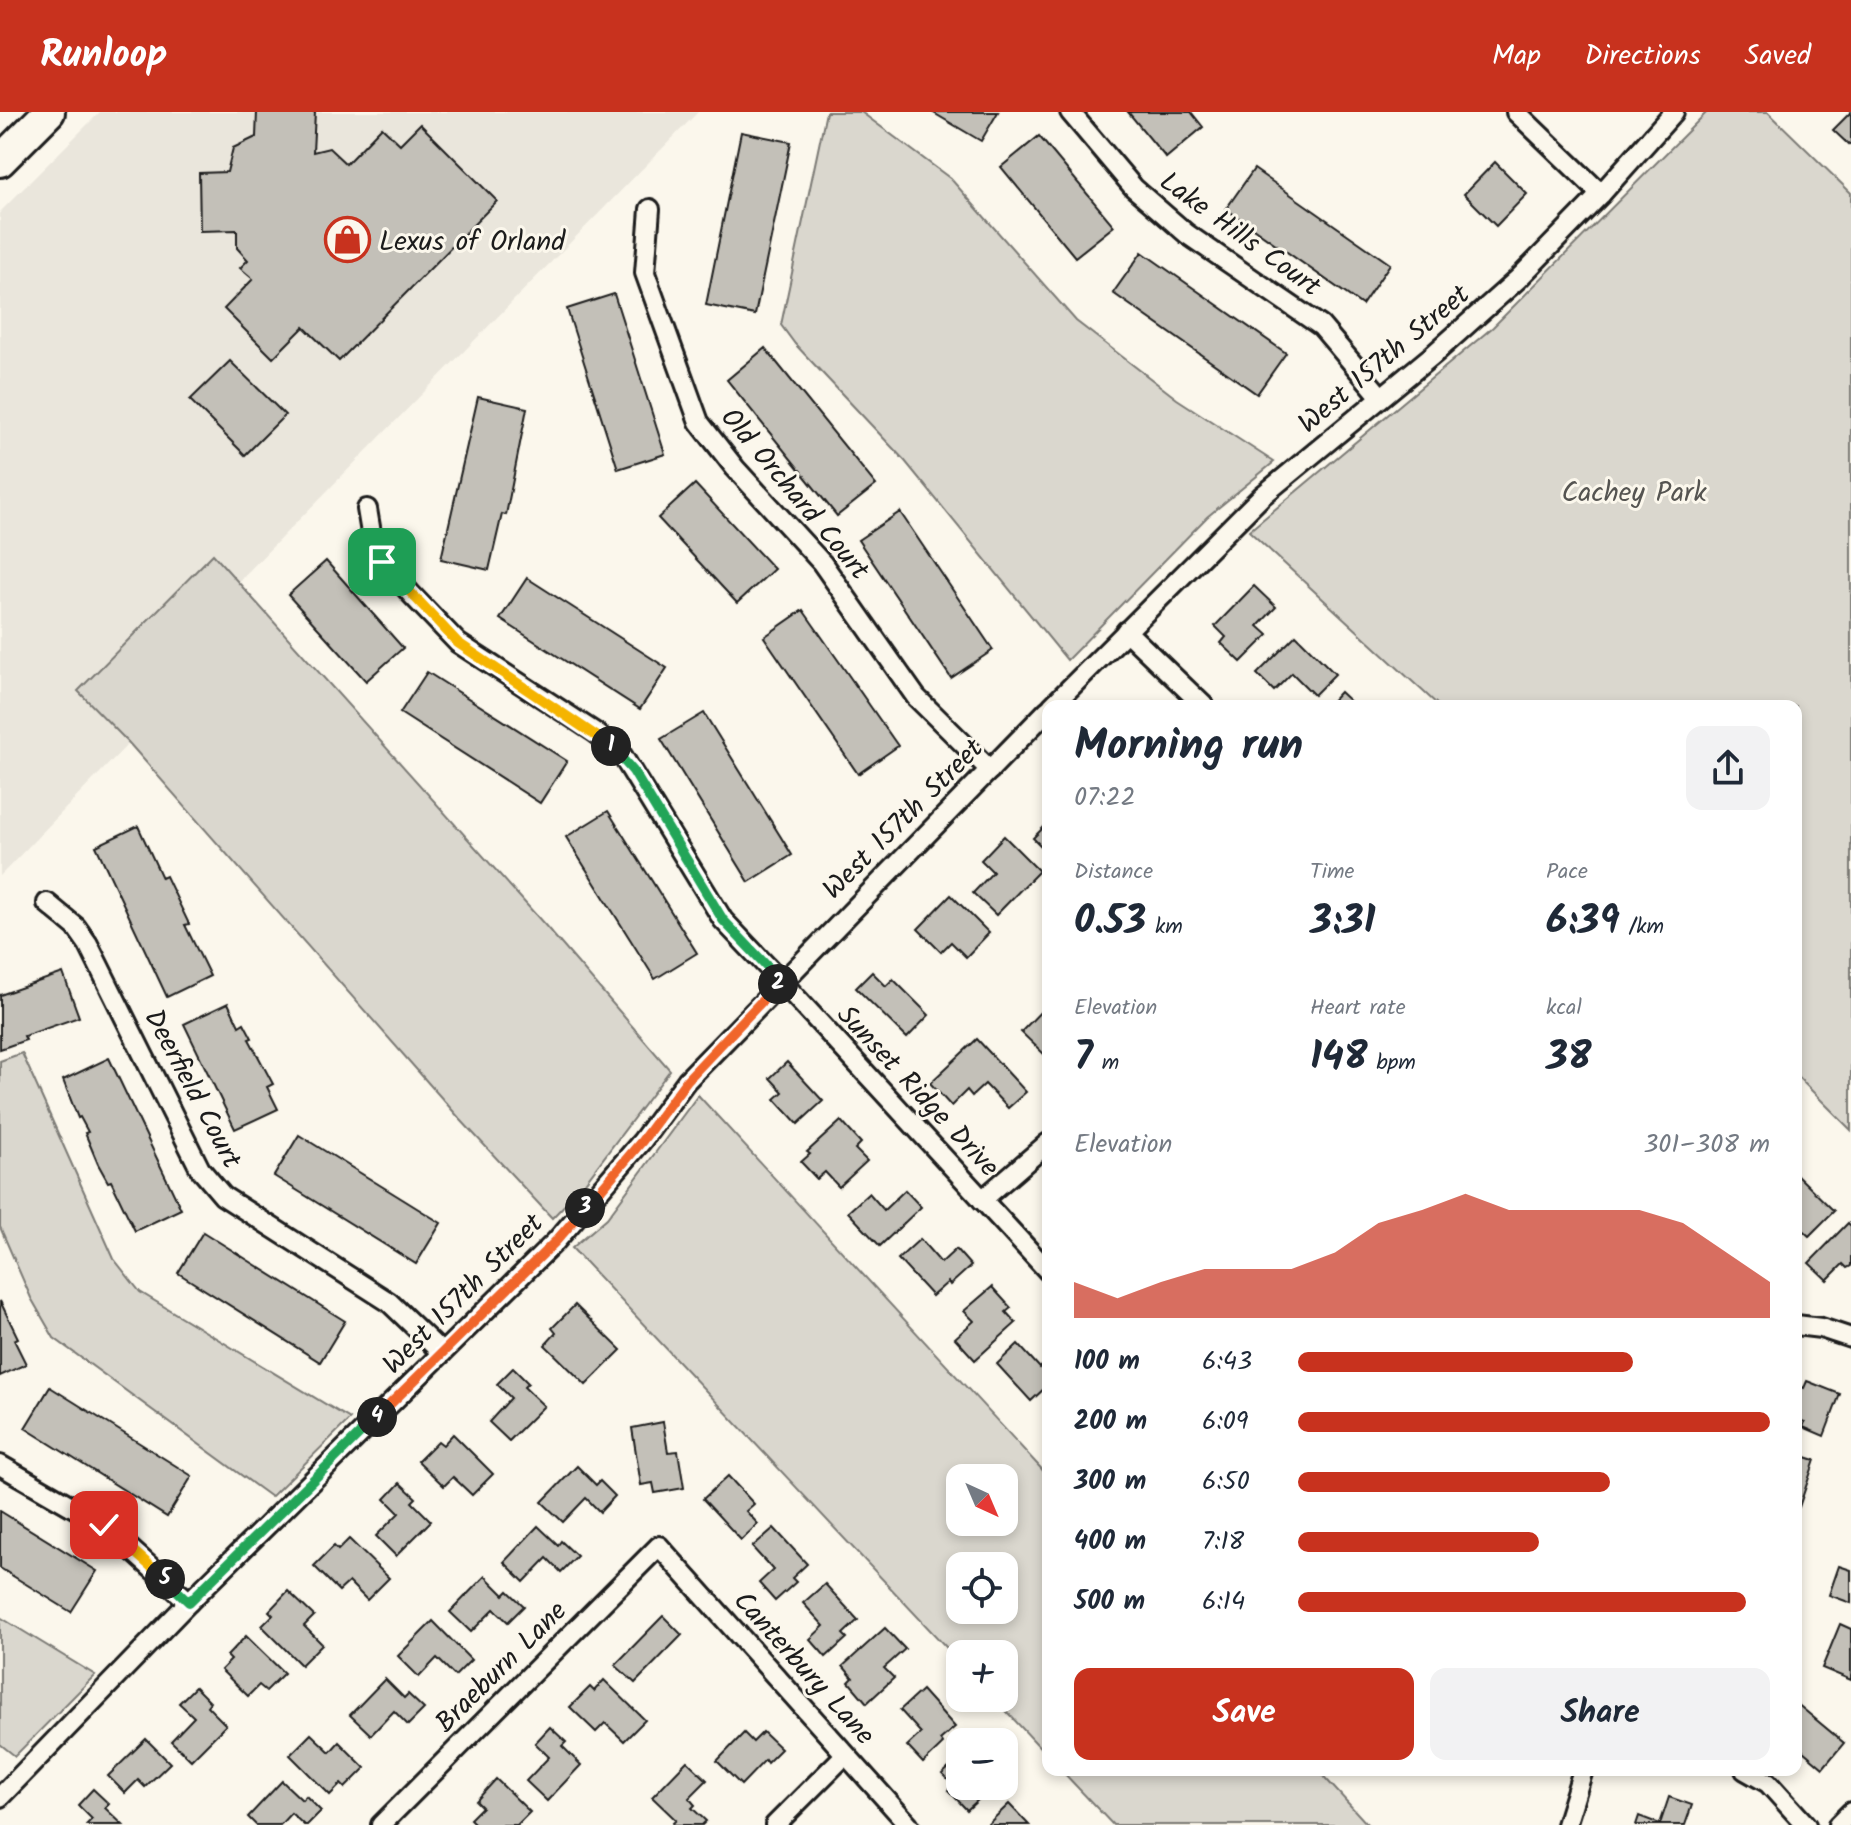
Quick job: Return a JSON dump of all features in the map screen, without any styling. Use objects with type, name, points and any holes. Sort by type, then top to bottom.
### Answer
[{"type":"main road","points":[[0,161],[49,112]]},
{"type":"street","name":"Lake Hills Court","points":[[1070,112],[1134,188],[1187,234],[1321,326],[1381,397]]},
{"type":"street","points":[[1516,112],[1601,194]]},
{"type":"street","name":"West 157th Street","points":[[1058,700],[1262,496],[1518,279],[1601,194],[1674,112]]},
{"type":"street","name":"Old Orchard Court","points":[[650,209],[645,273],[699,422],[735,468],[822,563],[916,697],[990,770]]},
{"type":"street","name":"Sunset Ridge Drive","points":[[367,509],[374,551],[458,643],[620,752],[723,920],[1042,1265]]},
{"type":"street","points":[[1126,631],[1198,700]]},
{"type":"street","name":"West 157th Street","points":[[0,1797],[189,1602],[556,1241],[642,1141],[687,1080],[1042,716]]},
{"type":"street","name":"Deerfield Court","points":[[47,903],[76,927],[88,944],[200,1169],[223,1196],[389,1302],[442,1353]]},
{"type":"street","points":[[982,1200],[1042,1148]]},
{"type":"street","points":[[1802,1326],[1821,1328],[1851,1338]]},
{"type":"street","points":[[0,1465],[104,1525],[189,1602]]},
{"type":"street","name":"Canterbury Lane","points":[[659,1546],[909,1825]]},
{"type":"street","name":"Braeburn Lane","points":[[381,1825],[659,1546]]},
{"type":"street","points":[[775,1825],[845,1755]]},
{"type":"street","points":[[1566,1825],[1581,1776]]},
{"type":"street","points":[[1756,1776],[1768,1783],[1806,1825]]},
{"type":"street","points":[[1838,1825],[1851,1812]]},
{"type":"shaded area","points":[[100,112],[698,112],[239,581],[213,555],[79,690],[129,743],[0,876],[0,212]]},
{"type":"green space","points":[[826,112],[861,112],[951,179],[1076,321],[1177,399],[1274,462],[1207,517],[1067,660],[905,461],[795,344],[781,325]]},
{"type":"green space","name":"Cachey Park","points":[[1707,112],[1768,112],[1851,193],[1851,1130],[1802,1081],[1802,700],[1432,700],[1249,531],[1493,327]]},
{"type":"green space","points":[[213,554],[544,924],[670,1070],[580,1189],[552,1218],[460,1119],[129,743],[78,691]]},
{"type":"green space","points":[[22,1053],[114,1259],[140,1292],[350,1419],[271,1497],[54,1338],[31,1298],[0,1227],[0,1061]]},
{"type":"green space","points":[[698,1095],[1042,1469],[1042,1750],[1007,1712],[1018,1712],[1018,1640],[946,1640],[946,1647],[572,1248],[607,1218]]},
{"type":"green space","points":[[0,1617],[95,1675],[15,1756],[0,1744]]},
{"type":"green space","points":[[1067,1776],[1323,1776],[1368,1825],[1113,1825]]},
{"type":"building","name":"Lexus of Orland","points":[[257,112],[315,112],[313,152],[329,148],[346,164],[382,127],[400,144],[420,124],[497,201],[339,361],[304,327],[273,358],[224,309],[253,279],[240,268],[248,260],[237,248],[237,230],[200,231],[199,173],[227,172],[233,148],[256,137]]},
{"type":"building","points":[[932,112],[998,112],[981,141]]},
{"type":"building","points":[[1128,112],[1191,112],[1203,127],[1166,158]]},
{"type":"building","points":[[1851,112],[1851,143],[1849,145],[1833,130]]},
{"type":"building","points":[[741,132],[791,142],[755,315],[706,305]]},
{"type":"building","points":[[1039,136],[1114,226],[1075,257],[1001,167]]},
{"type":"building","points":[[1495,162],[1527,194],[1496,226],[1464,194]]},
{"type":"building","points":[[1254,169],[1390,264],[1362,305],[1226,209]]},
{"type":"building","points":[[1142,252],[1286,353],[1257,394],[1113,293]]},
{"type":"building","points":[[614,294],[665,454],[618,469],[567,309]]},
{"type":"building","points":[[765,348],[876,485],[837,516],[727,380]]},
{"type":"building","points":[[230,361],[285,415],[245,455],[190,400]]},
{"type":"building","points":[[478,397],[527,408],[506,515],[502,514],[489,570],[441,559]]},
{"type":"building","points":[[695,484],[774,569],[737,603],[658,518]]},
{"type":"building","points":[[900,512],[993,650],[951,678],[858,540]]},
{"type":"building","points":[[326,561],[403,648],[366,681],[288,595]]},
{"type":"building","points":[[527,578],[667,668],[640,709],[500,619]]},
{"type":"building","points":[[1254,586],[1276,607],[1258,626],[1268,635],[1241,662],[1221,643],[1226,637],[1215,626]]},
{"type":"building","points":[[803,610],[898,746],[858,774],[764,637]]},
{"type":"building","points":[[1296,635],[1335,674],[1314,695],[1292,673],[1274,691],[1257,674]]},
{"type":"building","points":[[427,672],[567,761],[540,803],[400,713]]},
{"type":"building","points":[[1340,692],[1349,700],[1333,700]]},
{"type":"building","points":[[704,713],[792,855],[749,882],[661,739]]},
{"type":"building","points":[[608,811],[697,953],[655,979],[566,837]]},
{"type":"building","points":[[138,826],[162,878],[166,876],[210,976],[167,997],[96,846]]},
{"type":"building","points":[[1042,829],[1042,847],[1033,838]]},
{"type":"building","points":[[1004,836],[1039,871],[996,915],[973,893],[993,872],[981,860]]},
{"type":"building","points":[[951,895],[989,933],[966,957],[951,942],[941,952],[918,929]]},
{"type":"building","points":[[872,972],[886,986],[893,979],[929,1015],[907,1038],[856,988]]},
{"type":"building","points":[[63,973],[79,1017],[24,1036],[26,1040],[0,1049],[0,995]]},
{"type":"building","points":[[228,1003],[239,1026],[244,1023],[252,1038],[249,1039],[273,1084],[267,1087],[278,1109],[235,1129],[184,1024]]},
{"type":"building","points":[[1042,1010],[1042,1052],[1021,1032]]},
{"type":"building","points":[[977,1039],[1026,1092],[1008,1108],[985,1084],[972,1096],[967,1090],[951,1106],[930,1083]]},
{"type":"building","points":[[109,1058],[181,1209],[135,1231],[111,1181],[108,1182],[98,1164],[85,1133],[88,1132],[78,1118],[63,1080]]},
{"type":"building","points":[[787,1062],[823,1101],[798,1124],[775,1099],[783,1092],[770,1078]]},
{"type":"building","points":[[841,1121],[861,1143],[855,1149],[867,1161],[839,1187],[825,1172],[817,1179],[801,1162],[810,1154],[807,1152]]},
{"type":"building","points":[[299,1135],[441,1223],[416,1264],[274,1176]]},
{"type":"building","points":[[1802,1180],[1834,1211],[1809,1236],[1802,1230]]},
{"type":"building","points":[[905,1190],[921,1207],[880,1246],[848,1212],[869,1193],[884,1210]]},
{"type":"building","points":[[1848,1223],[1851,1226],[1851,1266],[1847,1268],[1843,1264],[1827,1280],[1809,1263]]},
{"type":"building","points":[[203,1232],[345,1321],[320,1362],[178,1273]]},
{"type":"building","points":[[920,1239],[941,1263],[956,1249],[971,1266],[932,1296],[898,1259]]},
{"type":"building","points":[[992,1287],[1011,1308],[1006,1312],[1016,1323],[975,1360],[955,1338],[974,1321],[964,1311]]},
{"type":"building","points":[[0,1301],[18,1338],[14,1340],[26,1364],[0,1376]]},
{"type":"building","points":[[575,1305],[621,1350],[586,1385],[545,1345],[556,1333],[552,1328]]},
{"type":"building","points":[[1018,1344],[1040,1368],[1042,1366],[1042,1391],[1031,1401],[997,1364]]},
{"type":"building","points":[[513,1368],[528,1383],[524,1387],[544,1406],[509,1441],[489,1422],[511,1398],[497,1384]]},
{"type":"building","points":[[1807,1381],[1840,1394],[1824,1436],[1803,1427]]},
{"type":"building","points":[[50,1387],[192,1476],[167,1517],[25,1428]]},
{"type":"building","points":[[663,1422],[668,1452],[678,1451],[684,1488],[655,1493],[653,1483],[641,1485],[632,1428]]},
{"type":"building","points":[[453,1434],[493,1474],[472,1495],[453,1477],[444,1486],[418,1461],[438,1441],[443,1445]]},
{"type":"building","points":[[1802,1456],[1815,1460],[1802,1498]]},
{"type":"building","points":[[577,1466],[596,1485],[600,1481],[615,1496],[600,1512],[586,1498],[563,1522],[542,1502]]},
{"type":"building","points":[[728,1476],[754,1504],[746,1511],[758,1524],[741,1540],[703,1499]]},
{"type":"building","points":[[400,1483],[416,1498],[412,1502],[431,1521],[396,1556],[376,1536],[399,1513],[385,1499]]},
{"type":"building","points":[[0,1511],[97,1571],[71,1612],[0,1568]]},
{"type":"building","points":[[538,1526],[558,1545],[561,1541],[577,1556],[561,1572],[547,1558],[524,1582],[504,1562]]},
{"type":"building","points":[[774,1528],[807,1564],[792,1578],[796,1582],[775,1601],[759,1583],[773,1570],[752,1547]]},
{"type":"building","points":[[349,1539],[389,1578],[367,1600],[349,1582],[339,1591],[314,1566],[334,1546],[338,1550]]},
{"type":"building","points":[[1839,1566],[1851,1570],[1851,1603],[1829,1595]]},
{"type":"building","points":[[485,1576],[504,1595],[508,1591],[524,1606],[508,1622],[494,1609],[471,1632],[450,1612]]},
{"type":"building","points":[[825,1584],[858,1620],[843,1634],[847,1638],[826,1657],[810,1639],[824,1626],[803,1603]]},
{"type":"building","points":[[288,1591],[314,1616],[304,1626],[322,1644],[301,1665],[262,1626],[273,1615],[269,1611]]},
{"type":"building","points":[[663,1616],[682,1635],[635,1683],[615,1665]]},
{"type":"building","points":[[433,1621],[471,1660],[455,1676],[437,1658],[419,1677],[398,1656]]},
{"type":"building","points":[[1840,1624],[1851,1629],[1851,1680],[1822,1668]]},
{"type":"building","points":[[885,1628],[905,1649],[884,1668],[894,1678],[867,1703],[849,1682],[853,1678],[843,1666]]},
{"type":"building","points":[[246,1636],[284,1673],[266,1691],[259,1685],[248,1696],[221,1670],[231,1660],[227,1656]]},
{"type":"building","points":[[385,1679],[404,1698],[408,1694],[424,1709],[408,1725],[394,1711],[371,1735],[350,1715]]},
{"type":"building","points":[[604,1680],[645,1720],[624,1741],[605,1723],[596,1732],[570,1707],[590,1687],[594,1691]]},
{"type":"building","points":[[195,1687],[210,1702],[207,1706],[226,1725],[191,1760],[171,1741],[194,1717],[179,1703]]},
{"type":"building","points":[[922,1690],[955,1727],[946,1728],[946,1735],[940,1740],[943,1744],[923,1763],[907,1746],[921,1733],[900,1710]]},
{"type":"building","points":[[1802,1708],[1844,1743],[1823,1768],[1802,1750]]},
{"type":"building","points":[[550,1727],[566,1742],[562,1746],[581,1765],[547,1801],[526,1781],[549,1757],[535,1743]]},
{"type":"building","points":[[763,1732],[781,1749],[767,1763],[765,1760],[741,1785],[717,1761],[744,1733],[753,1742]]},
{"type":"building","points":[[311,1734],[330,1752],[339,1742],[365,1768],[345,1788],[341,1784],[330,1795],[290,1755]]},
{"type":"building","points":[[146,1739],[170,1763],[145,1787],[138,1780],[125,1793],[108,1776]]},
{"type":"building","points":[[687,1761],[707,1780],[689,1798],[695,1805],[692,1808],[706,1821],[702,1825],[674,1825],[676,1820],[652,1797]]},
{"type":"building","points":[[496,1779],[530,1812],[517,1825],[476,1825],[470,1819],[482,1807],[476,1801]]},
{"type":"building","points":[[282,1781],[302,1800],[306,1796],[321,1811],[307,1825],[291,1813],[280,1825],[256,1825],[248,1817]]},
{"type":"building","points":[[93,1789],[109,1804],[105,1808],[123,1825],[86,1825],[92,1819],[78,1805]]},
{"type":"building","points":[[1669,1797],[1692,1805],[1685,1825],[1636,1825],[1639,1816],[1660,1824]]},
{"type":"building","points":[[958,1800],[978,1800],[967,1810]]},
{"type":"building","points":[[1009,1804],[1029,1825],[987,1825]]},
{"type":"place","name":"Lexus of Orland","points":[[348,240]]},
{"type":"route","points":[[104,1525],[189,1602],[556,1241],[642,1141],[687,1080],[781,981],[723,920],[620,752],[458,643],[382,562]]}]
